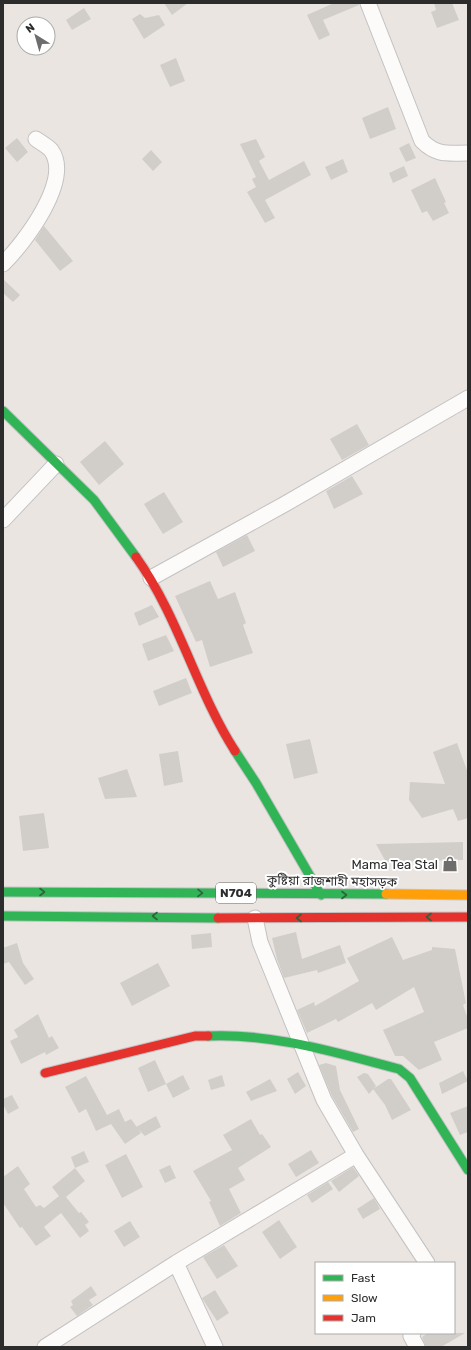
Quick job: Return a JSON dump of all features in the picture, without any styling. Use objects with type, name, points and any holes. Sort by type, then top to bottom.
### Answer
[{"type":"main road","points":[[3,411],[94,500],[151,578],[169,611],[223,732],[256,783],[321,895]]},
{"type":"main road","name":"কুষ্টিয়া রাজশাহী মহাসড়ক","points":[[3,892],[175,904],[255,918],[468,917]]},
{"type":"main road","name":"কুষ্টিয়া রাজশাহী মহাসড়ক","points":[[3,916],[321,895],[468,895]]},
{"type":"main road","points":[[45,1073],[195,1036],[226,1035],[303,1045],[398,1069],[410,1078],[468,1170]]},
{"type":"street","points":[[368,3],[422,141],[430,149],[439,153],[468,153]]},
{"type":"street","points":[[3,264],[16,251],[49,200],[57,172],[50,150],[36,139]]},
{"type":"street","points":[[151,578],[285,504],[468,398]]},
{"type":"street","points":[[3,520],[56,464]]},
{"type":"street","points":[[255,918],[260,942],[324,1100],[356,1155],[426,1262]]},
{"type":"street","points":[[45,1347],[176,1264],[356,1155]]},
{"type":"street","points":[[176,1264],[215,1347]]},
{"type":"street","points":[[413,1334],[412,1336],[417,1347]]},
{"type":"building","points":[[164,3],[188,3],[172,15]]},
{"type":"building","points":[[334,3],[359,3],[359,5],[323,20],[330,35],[319,40],[307,15]]},
{"type":"building","points":[[434,3],[452,3],[459,20],[437,28],[431,12],[436,10]]},
{"type":"building","points":[[84,8],[91,19],[72,30],[66,20]]},
{"type":"building","points":[[140,14],[145,18],[159,15],[165,25],[144,39],[132,19]]},
{"type":"building","points":[[176,58],[185,81],[170,87],[160,65]]},
{"type":"building","points":[[388,107],[396,129],[370,139],[362,118]]},
{"type":"building","points":[[17,138],[28,152],[17,162],[5,148]]},
{"type":"building","points":[[256,139],[265,157],[259,161],[269,180],[304,161],[311,175],[265,200],[275,218],[265,223],[247,192],[256,187],[252,179],[256,177],[240,144]]},
{"type":"building","points":[[409,143],[416,158],[406,162],[399,148]]},
{"type":"building","points":[[151,150],[162,162],[153,171],[142,159]]},
{"type":"building","points":[[343,159],[348,172],[331,180],[325,167]]},
{"type":"building","points":[[404,166],[408,176],[393,183],[389,173]]},
{"type":"building","points":[[435,178],[446,202],[444,203],[449,213],[433,221],[427,211],[422,213],[411,190]]},
{"type":"building","points":[[44,226],[73,261],[60,271],[35,240]]},
{"type":"building","points":[[3,279],[20,295],[13,302],[3,293]]},
{"type":"building","points":[[357,424],[369,445],[342,460],[330,439]]},
{"type":"building","points":[[105,441],[124,464],[99,485],[80,462]]},
{"type":"building","points":[[352,476],[363,494],[334,509],[326,491]]},
{"type":"building","points":[[164,492],[183,522],[163,534],[144,504]]},
{"type":"building","points":[[247,535],[255,551],[223,567],[216,552]]},
{"type":"building","points":[[210,581],[218,599],[235,592],[246,623],[243,625],[253,653],[210,667],[202,640],[196,642],[175,596]]},
{"type":"building","points":[[152,605],[159,617],[139,626],[134,613]]},
{"type":"building","points":[[166,635],[174,651],[148,661],[142,644]]},
{"type":"building","points":[[186,678],[192,693],[159,706],[153,691]]},
{"type":"building","points":[[310,739],[318,773],[294,779],[286,744]]},
{"type":"building","points":[[457,743],[468,773],[468,818],[458,821],[453,809],[422,818],[409,800],[410,782],[445,784],[433,752]]},
{"type":"building","points":[[178,751],[183,782],[164,786],[159,754]]},
{"type":"building","points":[[127,769],[137,797],[105,799],[98,778]]},
{"type":"building","points":[[44,813],[49,848],[23,851],[19,816]]},
{"type":"building","points":[[463,842],[463,860],[386,862],[376,844]]},
{"type":"building","points":[[296,932],[302,959],[340,945],[346,963],[318,973],[317,970],[284,978],[277,959],[272,938]]},
{"type":"building","points":[[211,933],[212,947],[192,949],[191,935]]},
{"type":"building","points":[[392,937],[403,960],[432,950],[432,947],[455,949],[466,1003],[463,1005],[468,1019],[468,1028],[434,1042],[442,1060],[419,1070],[403,1056],[395,1056],[383,1030],[424,1012],[414,987],[376,1010],[372,1003],[338,1022],[336,1019],[307,1033],[297,1010],[314,1002],[315,1006],[359,981],[347,958]]},
{"type":"building","points":[[17,943],[23,963],[34,979],[25,985],[9,962],[3,964],[3,948]]},
{"type":"building","points":[[158,963],[170,986],[132,1006],[120,983]]},
{"type":"building","points":[[38,1014],[49,1038],[52,1036],[59,1048],[46,1055],[45,1052],[21,1064],[10,1041],[18,1037],[14,1030]]},
{"type":"building","points":[[155,1060],[166,1084],[148,1092],[138,1068]]},
{"type":"building","points":[[326,1063],[336,1066],[340,1090],[359,1129],[353,1132],[332,1096],[319,1065]]},
{"type":"building","points":[[463,1071],[468,1081],[442,1094],[439,1083]]},
{"type":"building","points":[[298,1072],[306,1086],[295,1094],[287,1079]]},
{"type":"building","points":[[364,1073],[368,1074],[376,1086],[369,1094],[357,1077]]},
{"type":"building","points":[[183,1075],[190,1089],[173,1098],[166,1084]]},
{"type":"building","points":[[222,1075],[225,1086],[211,1090],[208,1080]]},
{"type":"building","points":[[86,1076],[107,1115],[119,1109],[125,1122],[131,1119],[141,1133],[125,1144],[111,1124],[96,1131],[86,1109],[79,1113],[65,1087]]},
{"type":"building","points":[[270,1079],[277,1091],[251,1101],[246,1092]]},
{"type":"building","points":[[388,1079],[391,1079],[411,1110],[392,1120],[385,1105],[373,1089]]},
{"type":"building","points":[[12,1095],[19,1108],[8,1114],[3,1104],[3,1099]]},
{"type":"building","points":[[468,1106],[468,1132],[460,1135],[450,1113]]},
{"type":"building","points":[[156,1116],[161,1127],[145,1136],[136,1127]]},
{"type":"building","points":[[251,1119],[260,1135],[262,1134],[271,1147],[238,1168],[245,1180],[229,1189],[241,1213],[220,1226],[209,1202],[211,1201],[193,1171],[232,1150],[223,1135]]},
{"type":"building","points":[[311,1150],[319,1163],[296,1177],[288,1164]]},
{"type":"building","points":[[84,1151],[89,1162],[75,1168],[71,1157]]},
{"type":"building","points":[[126,1154],[143,1187],[122,1198],[105,1165]]},
{"type":"building","points":[[170,1165],[176,1178],[165,1183],[159,1170]]},
{"type":"building","points":[[18,1166],[30,1184],[24,1189],[36,1207],[40,1205],[44,1208],[59,1196],[52,1187],[75,1168],[85,1181],[66,1197],[79,1213],[81,1212],[89,1222],[85,1225],[89,1231],[80,1238],[61,1213],[44,1227],[51,1236],[36,1246],[22,1227],[20,1228],[3,1203],[3,1177]]},
{"type":"building","points":[[353,1167],[359,1176],[339,1192],[331,1181]]},
{"type":"building","points":[[328,1182],[333,1189],[312,1203],[307,1195]]},
{"type":"building","points":[[374,1198],[380,1209],[363,1219],[357,1209]]},
{"type":"building","points":[[279,1220],[297,1247],[280,1259],[262,1232]]},
{"type":"building","points":[[130,1221],[140,1237],[124,1247],[114,1231]]},
{"type":"building","points":[[224,1245],[238,1266],[217,1279],[203,1257]]},
{"type":"building","points":[[91,1286],[97,1295],[89,1300],[93,1305],[77,1316],[70,1307],[73,1305],[71,1301]]},
{"type":"building","points":[[215,1290],[229,1313],[217,1321],[202,1298]]},
{"type":"building","points":[[465,1333],[441,1347],[426,1347],[422,1337],[426,1334]]},
{"type":"traffic: fast","points":[[3,411],[94,500],[136,557]]},
{"type":"traffic: fast","points":[[235,751],[256,783],[321,895]]},
{"type":"traffic: fast","points":[[3,892],[386,894]]},
{"type":"traffic: fast","points":[[3,916],[218,918]]},
{"type":"traffic: fast","points":[[208,1036],[257,1038],[305,1045],[399,1069],[410,1078],[468,1170]]},
{"type":"traffic: slow","points":[[386,894],[468,895]]},
{"type":"traffic: jam","points":[[136,557],[164,604],[221,728],[235,751]]},
{"type":"traffic: jam","points":[[218,918],[468,917]]},
{"type":"traffic: jam","points":[[45,1073],[195,1036],[208,1036]]},
{"type":"place","name":"Mama Tea Stal","points":[[450,864]]}]
